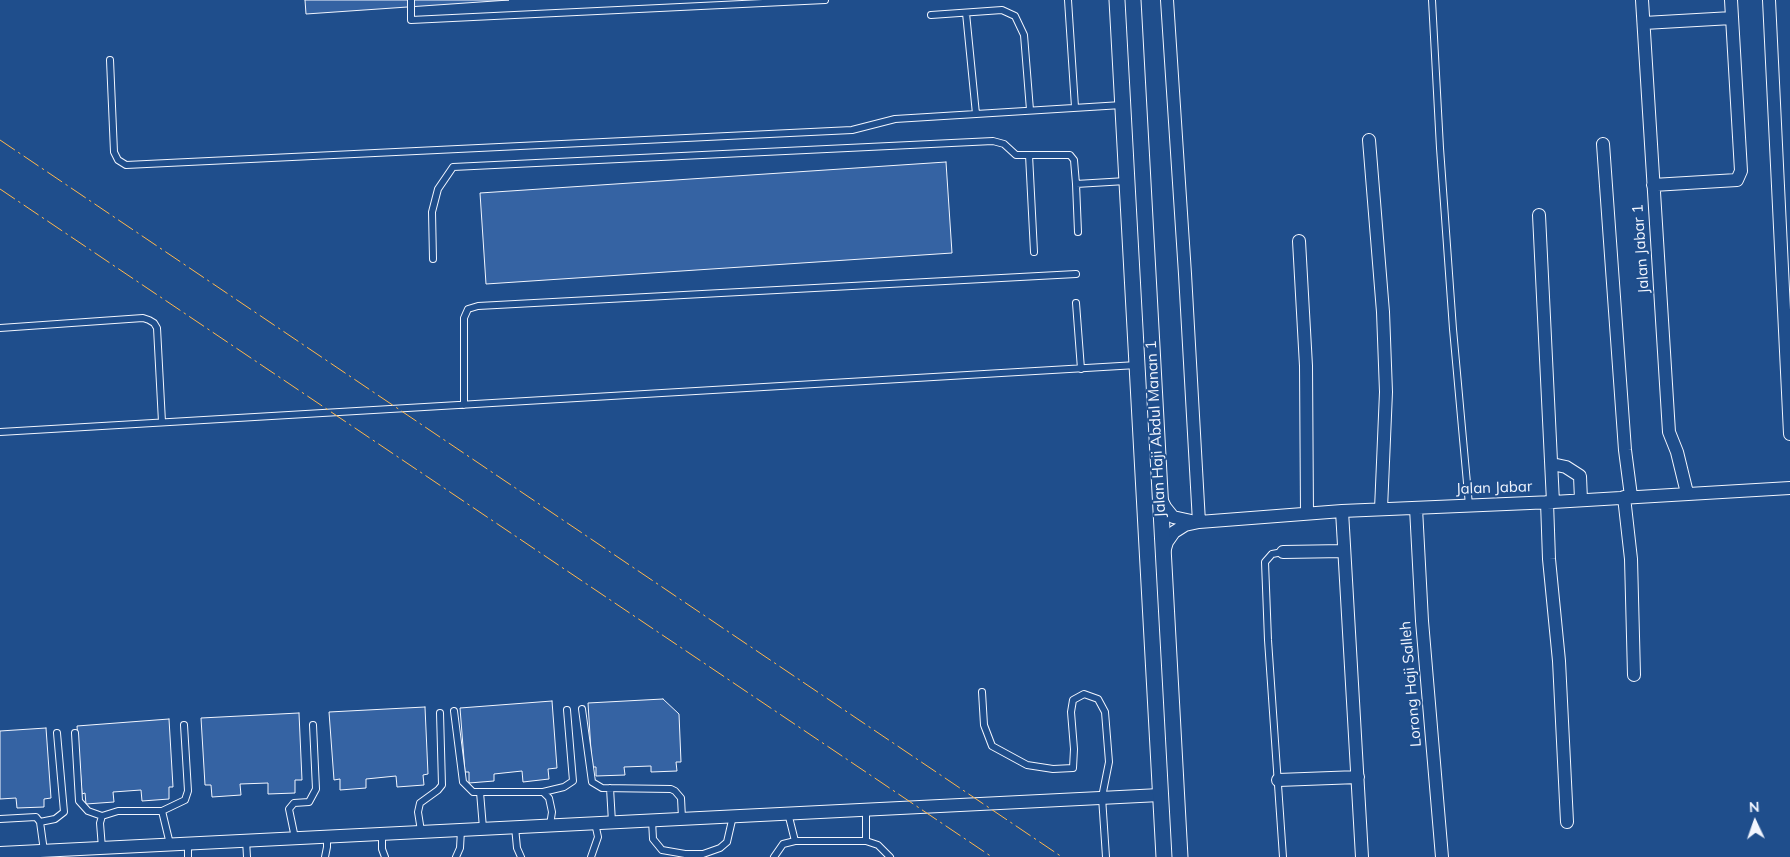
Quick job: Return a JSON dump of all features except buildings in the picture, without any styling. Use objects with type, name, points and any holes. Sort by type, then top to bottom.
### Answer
[{"type":"street","name":"Jalan Haji Abdul Manan 1","points":[[1117,0],[1164,857]]},
{"type":"street","name":"Jalan Haji Abdul Manan 1","points":[[1133,0],[1180,857]]},
{"type":"street","points":[[1167,0],[1199,522]]},
{"type":"street","name":"Jalan Jabar 1","points":[[1642,0],[1669,432],[1677,452],[1687,493]]},
{"type":"street","points":[[1653,185],[1737,180],[1741,170],[1731,0]]},
{"type":"street","points":[[1769,0],[1790,434]]},
{"type":"street","points":[[1644,23],[1732,18]]},
{"type":"street","points":[[1369,140],[1383,312],[1386,392],[1381,509]]},
{"type":"street","points":[[1603,144],[1625,450],[1631,559],[1634,675]]},
{"type":"street","points":[[1539,215],[1552,464],[1549,559],[1559,661],[1567,822]]},
{"type":"street","points":[[1298,242],[1306,366],[1307,513]]},
{"type":"street","points":[[1552,464],[1566,467],[1580,476],[1581,500]]},
{"type":"street","name":"Jalan Jabar","points":[[1199,522],[1307,513],[1550,502],[1627,496],[1790,488]]},
{"type":"street","points":[[1160,496],[1164,507],[1173,517],[1199,522]]},
{"type":"street","name":"Lorong Haji Salleh","points":[[1416,508],[1422,621],[1442,857]]},
{"type":"street","points":[[1342,511],[1362,857]]},
{"type":"street","points":[[1163,555],[1167,542],[1174,532],[1185,525],[1199,522]]},
{"type":"street","points":[[1283,552],[1344,552]]},
{"type":"street","points":[[1278,780],[1358,777]]},
{"type":"street","points":[[0,853],[108,851],[188,843],[1160,795]]},
{"type":"lane","points":[[411,0],[412,20],[824,0]]},
{"type":"lane","points":[[1068,0],[1075,107]]},
{"type":"lane","points":[[1432,0],[1453,329],[1469,505]]},
{"type":"lane","points":[[931,14],[1002,10],[1015,16],[1024,34],[1030,110]]},
{"type":"lane","points":[[966,13],[976,114]]},
{"type":"lane","points":[[110,60],[114,152],[118,160],[126,165],[852,130],[895,119],[1122,104]]},
{"type":"lane","points":[[433,259],[432,212],[438,189],[453,167],[993,141],[1004,144],[1016,155],[1070,155],[1074,160],[1078,232]]},
{"type":"lane","points":[[1029,155],[1034,252]]},
{"type":"lane","points":[[1076,184],[1126,180]]},
{"type":"lane","points":[[464,405],[464,318],[468,309],[478,306],[1076,274]]},
{"type":"lane","points":[[1076,303],[1081,369]]},
{"type":"lane","points":[[0,328],[143,318],[150,320],[157,328],[162,422]]},
{"type":"lane","points":[[0,432],[1137,365]]},
{"type":"lane","points":[[1283,552],[1272,554],[1265,562],[1268,640],[1283,857]]},
{"type":"lane","points":[[982,692],[984,725],[992,746],[1027,765],[1053,769],[1073,768],[1074,749],[1071,712],[1073,700],[1084,694],[1098,699],[1104,712],[1109,762],[1102,797],[1106,857]]},
{"type":"lane","points":[[582,709],[592,782],[602,788],[671,789],[676,791],[680,798],[682,818]]},
{"type":"lane","points":[[454,711],[463,782],[473,792],[543,792],[564,787],[574,781],[567,710]]},
{"type":"lane","points":[[421,832],[418,812],[420,803],[442,785],[440,712]]},
{"type":"lane","points":[[75,734],[79,801],[88,811],[102,816],[118,811],[162,810],[185,800],[188,791],[184,725]]},
{"type":"lane","points":[[295,838],[289,809],[294,803],[309,802],[316,789],[313,726]]},
{"type":"lane","points":[[40,822],[55,820],[64,812],[57,733]]},
{"type":"lane","points":[[610,788],[612,822]]},
{"type":"lane","points":[[480,792],[483,828]]},
{"type":"lane","points":[[543,792],[549,798],[552,812],[550,825]]},
{"type":"lane","points":[[866,809],[866,841]]},
{"type":"lane","points":[[162,810],[170,844]]},
{"type":"lane","points":[[788,813],[795,841]]},
{"type":"lane","points":[[102,816],[100,822],[108,851]]},
{"type":"lane","points":[[652,820],[653,839],[662,850],[686,854],[703,854],[720,848],[728,842],[733,816]]},
{"type":"lane","points":[[0,819],[36,817],[40,822],[50,853]]},
{"type":"lane","points":[[591,857],[598,837],[595,823]]},
{"type":"lane","points":[[515,827],[517,848],[521,857]]},
{"type":"lane","points":[[456,857],[460,848],[461,830]]},
{"type":"lane","points":[[382,834],[382,850],[385,857]]},
{"type":"lane","points":[[325,857],[327,836]]},
{"type":"lane","points":[[246,840],[247,857]]},
{"type":"lane","points":[[774,857],[783,844],[795,841],[866,841],[878,845],[890,857]]},
{"type":"lane","points":[[188,843],[188,857]]},
{"type":"power","points":[[0,140],[1062,857]]},
{"type":"power","points":[[0,189],[992,857]]}]
